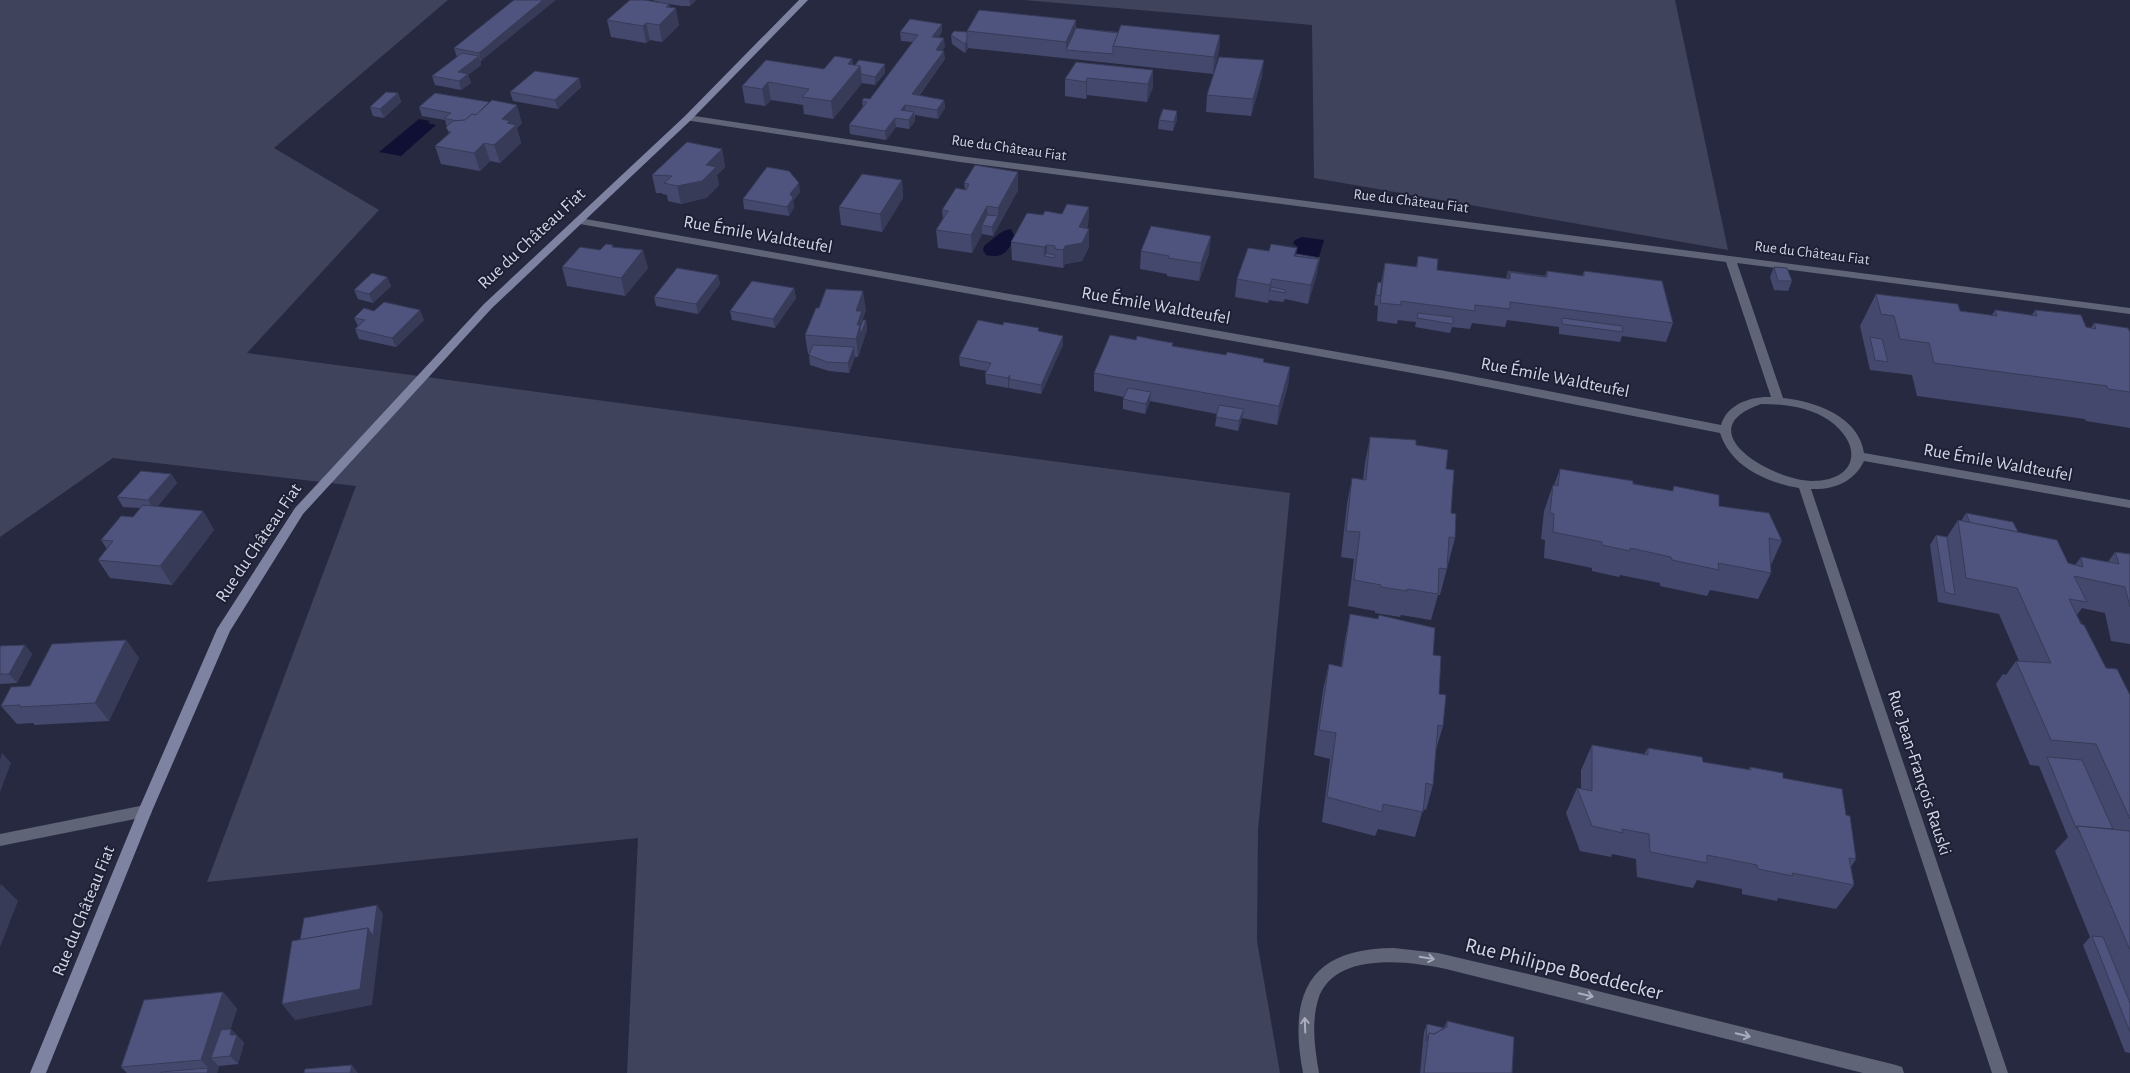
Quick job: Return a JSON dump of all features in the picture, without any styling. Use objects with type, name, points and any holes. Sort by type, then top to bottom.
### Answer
[{"type":"street","name":"Rue du Château Fiat","points":[[38,1073],[145,810],[224,629],[299,511],[488,306],[688,118],[804,0]]},
{"type":"street","name":"Rue du Château Fiat","points":[[688,118],[960,159],[2130,311]]},
{"type":"street","name":"Rue Émile Waldteufel","points":[[580,221],[1451,376],[1726,430]]},
{"type":"street","points":[[1730,258],[1778,400]]},
{"type":"street","points":[[1760,400],[1778,400],[1804,405],[1834,419],[1848,431],[1857,444],[1860,456],[1856,469],[1844,479],[1826,484],[1804,485],[1781,480],[1759,470],[1742,458],[1730,444],[1726,430],[1727,419],[1734,410],[1746,404],[1760,400]]},
{"type":"street","name":"Rue Émile Waldteufel","points":[[1860,456],[2130,504]]},
{"type":"street","name":"Rue Jean-François Rauski","points":[[1804,485],[2000,1073]]},
{"type":"street","points":[[0,840],[145,810]]},
{"type":"street","name":"Rue Philippe Boeddecker","points":[[1311,1073],[1307,1053],[1305,1018],[1310,996],[1325,975],[1342,964],[1374,955],[1413,956],[1438,960],[1555,987],[1896,1073]]},
{"type":"shaded area","points":[[0,0],[448,0],[274,148],[379,210],[247,353],[1290,493],[1258,830],[1257,941],[1280,1073],[627,1073],[638,838],[207,882],[356,486],[113,458],[0,537]]},
{"type":"shaded area","points":[[1024,0],[1675,0],[1728,250],[1314,178],[1312,25]]},
{"type":"shaded area","points":[[419,119],[430,121],[428,123],[436,125],[401,156],[379,152]]},
{"type":"shaded area","points":[[1011,229],[1015,237],[1005,253],[997,256],[986,255],[983,250],[984,246],[1000,233]]},
{"type":"shaded area","points":[[1302,237],[1324,240],[1317,264],[1296,256],[1298,247],[1293,243]]},
{"type":"building","points":[[514,0],[543,0],[479,53],[454,48]]},
{"type":"building","points":[[630,0],[669,4],[666,7],[676,8],[659,25],[646,23],[643,26],[607,20]]},
{"type":"building","points":[[979,10],[1076,20],[1066,42],[967,31]]},
{"type":"building","points":[[910,19],[942,24],[932,37],[944,38],[936,50],[944,51],[912,94],[944,100],[937,110],[905,105],[901,110],[914,112],[909,120],[895,118],[885,131],[849,125],[867,102],[862,101],[864,98],[870,99],[918,35],[900,32]]},
{"type":"building","points":[[1121,25],[1220,35],[1214,57],[1113,46]]},
{"type":"building","points":[[1076,28],[1118,33],[1113,46],[1113,54],[1066,50]]},
{"type":"building","points":[[954,31],[967,32],[965,44],[951,35]]},
{"type":"building","points":[[462,53],[479,56],[458,72],[468,74],[459,81],[432,76]]},
{"type":"building","points":[[835,56],[852,59],[848,64],[860,66],[831,101],[802,97],[809,89],[768,82],[762,89],[742,86],[766,60],[824,69]]},
{"type":"building","points":[[1219,57],[1264,60],[1253,99],[1207,95]]},
{"type":"building","points":[[859,60],[885,64],[875,77],[861,74],[860,66],[855,65]]},
{"type":"building","points":[[1076,62],[1153,70],[1148,84],[1087,78],[1086,82],[1065,79]]},
{"type":"building","points":[[535,71],[579,78],[555,100],[510,92]]},
{"type":"building","points":[[386,92],[398,93],[380,109],[370,107]]},
{"type":"building","points":[[435,93],[489,102],[476,115],[472,114],[465,120],[457,121],[444,118],[451,113],[419,107]]},
{"type":"building","points":[[492,100],[517,105],[502,119],[510,121],[507,123],[516,125],[494,145],[484,143],[474,153],[435,146],[451,132],[446,127],[453,121],[465,120],[472,114],[476,115]]},
{"type":"building","points":[[1163,109],[1177,111],[1174,122],[1159,120]]},
{"type":"building","points":[[687,142],[722,149],[706,165],[716,167],[702,181],[677,186],[664,183],[672,176],[652,175]]},
{"type":"building","points":[[975,165],[1018,172],[998,208],[987,206],[971,235],[936,230],[948,211],[942,210],[956,188],[966,190],[969,184],[964,183]]},
{"type":"building","points":[[767,167],[789,171],[799,183],[790,194],[793,198],[787,207],[743,199]]},
{"type":"building","points":[[862,174],[902,180],[880,214],[839,207]]},
{"type":"building","points":[[1067,204],[1089,207],[1079,227],[1089,229],[1082,243],[1065,246],[1063,250],[1055,249],[1055,246],[1047,245],[1044,247],[1011,242],[1027,213],[1043,215],[1045,211],[1062,214]]},
{"type":"building","points":[[987,215],[998,216],[992,227],[982,225]]},
{"type":"building","points":[[1151,226],[1211,236],[1201,263],[1168,258],[1169,256],[1141,251]]},
{"type":"building","points":[[606,244],[613,245],[612,247],[643,250],[621,278],[562,267],[580,247],[600,250]]},
{"type":"building","points":[[1271,244],[1297,248],[1294,256],[1319,259],[1311,285],[1272,279],[1270,285],[1237,279],[1248,248],[1269,251]]},
{"type":"building","points":[[1047,253],[1055,255],[1055,258],[1044,256]]},
{"type":"building","points":[[1296,254],[1320,258],[1317,268],[1319,259],[1296,256]]},
{"type":"building","points":[[1418,256],[1438,259],[1437,270],[1510,279],[1510,272],[1547,277],[1547,271],[1584,276],[1584,271],[1662,281],[1673,323],[1510,302],[1510,309],[1475,305],[1475,311],[1401,301],[1401,305],[1380,303],[1385,263],[1417,267]]},
{"type":"building","points":[[1774,267],[1787,268],[1792,281],[1778,281]]},
{"type":"building","points":[[677,268],[718,275],[696,304],[654,297]]},
{"type":"building","points":[[1508,271],[1545,277],[1510,272],[1509,279]]},
{"type":"building","points":[[372,273],[387,277],[369,294],[354,290]]},
{"type":"building","points":[[752,281],[794,288],[773,319],[730,311]]},
{"type":"building","points":[[1378,282],[1382,283],[1380,296],[1376,295]]},
{"type":"building","points":[[1271,287],[1286,290],[1285,293],[1270,290]]},
{"type":"building","points":[[826,289],[863,291],[856,311],[862,311],[857,325],[860,325],[856,339],[805,335],[816,308],[819,308]]},
{"type":"building","points":[[1876,294],[1958,304],[1960,311],[1997,316],[1995,310],[2037,316],[2035,310],[2081,315],[2086,327],[2096,329],[2094,323],[2128,328],[2130,332],[2130,392],[2108,389],[2107,386],[1934,363],[1929,343],[1900,339],[1894,316],[1881,314]]},
{"type":"building","points":[[384,302],[420,310],[392,338],[355,329],[365,320],[354,318],[364,308],[374,311]]},
{"type":"building","points":[[1418,313],[1453,317],[1453,324],[1417,318]]},
{"type":"building","points":[[1562,318],[1622,326],[1623,332],[1562,324]]},
{"type":"building","points":[[863,320],[866,320],[861,334],[860,328]]},
{"type":"building","points":[[978,320],[1003,325],[1004,322],[1039,328],[1038,331],[1063,336],[1041,385],[1009,379],[1010,375],[1008,378],[985,374],[991,363],[959,357]]},
{"type":"building","points":[[1110,335],[1136,340],[1137,336],[1173,343],[1172,346],[1226,355],[1227,352],[1264,359],[1263,362],[1290,367],[1279,406],[1094,373]]},
{"type":"building","points":[[1870,337],[1882,339],[1888,362],[1875,360]]},
{"type":"building","points":[[813,345],[854,347],[848,363],[827,362],[809,355]]},
{"type":"building","points":[[1128,388],[1151,392],[1146,404],[1123,399]]},
{"type":"building","points":[[1219,405],[1244,409],[1239,421],[1216,417]]},
{"type":"building","points":[[1370,437],[1416,440],[1416,445],[1448,450],[1446,469],[1454,470],[1451,513],[1456,514],[1455,538],[1449,537],[1447,569],[1439,568],[1438,594],[1381,587],[1381,585],[1354,580],[1360,532],[1346,531],[1352,478],[1366,480]]},
{"type":"building","points":[[1560,469],[1633,481],[1633,484],[1673,491],[1674,486],[1719,495],[1719,506],[1769,513],[1782,541],[1769,538],[1771,573],[1718,563],[1719,570],[1672,560],[1671,557],[1630,548],[1630,551],[1602,545],[1602,542],[1553,532],[1554,514],[1550,513],[1553,485],[1558,486]]},
{"type":"building","points":[[141,471],[171,474],[148,500],[117,497]]},
{"type":"building","points":[[143,505],[203,511],[160,566],[98,560],[113,541],[101,540],[121,516],[133,517]]},
{"type":"building","points":[[1966,513],[2013,522],[2018,532],[1970,523]]},
{"type":"building","points":[[1958,520],[2057,540],[2068,563],[2083,567],[2081,557],[2119,564],[2115,552],[2130,554],[2130,607],[2125,587],[2074,576],[2087,602],[2069,599],[2106,668],[2117,669],[2130,695],[2130,819],[2096,744],[2051,740],[2016,661],[2051,663],[2017,588],[1966,578]]},
{"type":"building","points":[[1936,535],[1947,537],[1955,595],[1945,592]]},
{"type":"building","points":[[1350,614],[1378,619],[1379,615],[1435,628],[1433,655],[1441,656],[1439,694],[1446,695],[1443,726],[1438,725],[1433,785],[1426,783],[1423,812],[1383,804],[1382,812],[1327,797],[1336,733],[1319,730],[1329,664],[1342,667]]},
{"type":"building","points":[[126,640],[95,703],[20,707],[20,705],[1,706],[11,687],[30,686],[52,644]]},
{"type":"building","points":[[25,645],[9,674],[0,674],[0,646]]},
{"type":"building","points":[[1592,745],[1648,755],[1648,748],[1702,757],[1703,762],[1783,773],[1783,778],[1842,789],[1846,815],[1850,816],[1856,859],[1849,858],[1854,885],[1792,873],[1793,876],[1758,869],[1757,865],[1707,855],[1707,863],[1650,852],[1649,834],[1622,829],[1623,833],[1592,826],[1577,788],[1592,791]]},
{"type":"building","points":[[2047,757],[2082,760],[2113,829],[2077,826],[2076,828]]},
{"type":"building","points":[[2077,826],[2130,831],[2130,950]]},
{"type":"building","points":[[377,905],[373,936],[368,928],[300,940],[304,918]]},
{"type":"building","points":[[368,928],[360,989],[282,1004],[292,941]]},
{"type":"building","points":[[2092,936],[2103,937],[2130,1003],[2130,1032]]},
{"type":"building","points":[[223,992],[201,1060],[121,1067],[144,1000]]},
{"type":"building","points":[[1447,1021],[1514,1037],[1512,1073],[1424,1073],[1429,1033],[1434,1034],[1447,1027]]},
{"type":"building","points":[[1427,1024],[1444,1028],[1434,1034],[1429,1033],[1426,1041]]},
{"type":"building","points":[[231,1029],[230,1035],[237,1035],[230,1056],[211,1058],[221,1030]]},
{"type":"building","points":[[352,1065],[350,1073],[304,1073],[305,1069]]},
{"type":"building","points":[[208,1068],[207,1073],[161,1073],[161,1072]]}]
